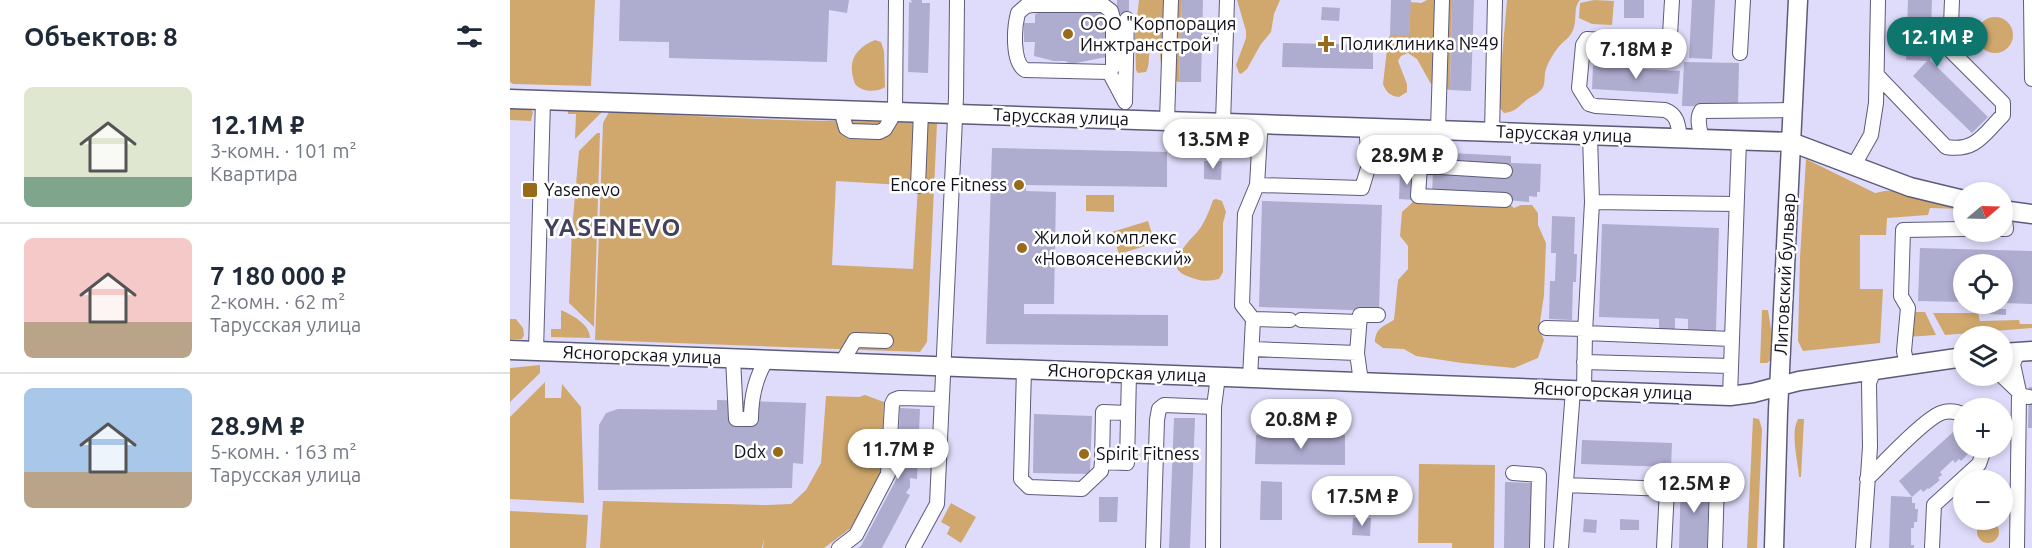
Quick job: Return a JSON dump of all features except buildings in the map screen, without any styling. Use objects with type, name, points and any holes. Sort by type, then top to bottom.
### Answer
[{"type":"main road","name":"Литовский бульвар","points":[[1774,548],[1798,0]]},
{"type":"main road","name":"Тарусская улица","points":[[510,99],[954,113],[1125,111],[1167,121],[1791,142],[1910,187],[1953,197]]},
{"type":"main road","points":[[2013,210],[2031,210]]},
{"type":"main road","name":"Ясногорская улица","points":[[510,350],[1730,396],[1754,393],[1798,381],[1953,359]]},
{"type":"street","points":[[895,111],[896,0]]},
{"type":"street","points":[[913,548],[938,504],[956,97],[957,0]]},
{"type":"street","points":[[1167,121],[1171,0]]},
{"type":"street","points":[[1223,123],[1227,0]]},
{"type":"street","points":[[1438,130],[1442,0]]},
{"type":"street","points":[[1492,132],[1495,0]]},
{"type":"street","points":[[1672,0],[1670,35],[1667,40],[1660,43],[1587,39],[1583,45],[1579,88],[1589,104],[1596,106],[1665,110],[1673,113],[1678,121],[1680,138]]},
{"type":"street","points":[[1740,53],[1743,0]]},
{"type":"street","points":[[1854,165],[1871,135],[1876,103],[1878,0]]},
{"type":"street","points":[[1877,75],[1946,147],[1960,149],[1975,144],[2004,116],[2003,103],[1950,50],[1952,0]]},
{"type":"street","points":[[2031,0],[2032,79]]},
{"type":"street","points":[[1032,5],[1103,5],[1111,11],[1113,19],[1113,67],[1109,72],[1025,70],[1019,66],[1016,58],[1018,13],[1026,6],[1032,5]]},
{"type":"street","points":[[1125,111],[1127,19]]},
{"type":"street","points":[[1109,72],[1125,111]]},
{"type":"street","points":[[536,351],[543,100]]},
{"type":"street","points":[[1702,139],[1699,123],[1701,111],[1793,110]]},
{"type":"street","points":[[918,186],[921,112]]},
{"type":"street","points":[[1250,378],[1253,319],[1242,305],[1245,214],[1257,185],[1260,134],[1258,124]]},
{"type":"street","points":[[1257,185],[1362,188],[1369,165],[1368,128]]},
{"type":"street","points":[[1562,548],[1566,486],[1584,362],[1592,202],[1590,135]]},
{"type":"street","points":[[1730,396],[1739,140]]},
{"type":"street","points":[[1369,165],[1505,171]]},
{"type":"street","points":[[1420,166],[1418,196],[1505,200]]},
{"type":"street","points":[[1592,202],[1736,204]]},
{"type":"street","points":[[1907,366],[1904,351],[1908,308],[1901,296],[1903,230],[1953,229]]},
{"type":"street","points":[[1361,382],[1357,353],[1360,315],[1378,315]]},
{"type":"street","points":[[1253,319],[1359,322]]},
{"type":"street","points":[[1546,328],[1732,339]]},
{"type":"street","points":[[842,362],[855,340],[886,341]]},
{"type":"street","points":[[1252,349],[1357,353]]},
{"type":"street","points":[[2017,352],[2013,364],[2024,394],[2018,548]]},
{"type":"street","points":[[733,358],[736,419],[751,419],[751,401],[758,374],[767,359]]},
{"type":"street","points":[[1584,362],[1731,366]]},
{"type":"street","points":[[1024,369],[1021,479],[1029,487],[1082,489],[1101,471],[1103,412],[1128,413]]},
{"type":"street","points":[[1863,548],[1870,447],[1869,383],[1874,370]]},
{"type":"street","points":[[1102,462],[1127,463],[1129,373]]},
{"type":"street","points":[[1213,548],[1214,407],[1218,376]]},
{"type":"street","points":[[2013,385],[2024,394]]},
{"type":"street","points":[[838,548],[856,535],[888,474],[894,400],[899,398],[941,399]]},
{"type":"street","points":[[1153,548],[1157,414],[1164,405],[1214,407]]},
{"type":"street","points":[[1868,479],[1926,423],[1941,413],[1953,411]]},
{"type":"street","points":[[1932,548],[1934,505],[1979,464],[1981,458]]},
{"type":"street","points":[[1513,473],[1539,475],[1536,548]]},
{"type":"street","points":[[1715,548],[1717,482]]},
{"type":"street","points":[[1566,486],[1667,489],[1664,548]]},
{"type":"shaded area","points":[[510,0],[595,0],[591,86],[513,84],[510,82]]},
{"type":"shaded area","points":[[1139,0],[1182,0],[1179,82],[1167,76],[1164,71],[1159,42],[1156,41],[1151,48],[1146,72],[1138,73],[1136,70],[1135,35]]},
{"type":"shaded area","points":[[1237,0],[1280,0],[1274,14],[1271,32],[1261,44],[1247,69],[1241,74],[1236,65],[1246,38],[1246,31]]},
{"type":"shaded area","points":[[1427,0],[1452,0],[1450,90],[1431,84],[1417,59],[1408,53],[1401,56],[1398,61],[1407,84],[1407,92],[1399,97],[1393,96],[1383,84],[1388,40],[1390,35],[1409,35],[1410,2],[1421,3]]},
{"type":"shaded area","points":[[1507,0],[1580,0],[1573,31],[1549,61],[1542,89],[1515,110],[1504,113],[1499,107],[1499,92]]},
{"type":"shaded area","points":[[1594,0],[1614,1],[1612,25],[1592,24],[1579,18],[1580,3]]},
{"type":"shaded area","points":[[1995,17],[2007,23],[2013,35],[2007,47],[1995,53],[1983,47],[1977,35],[1983,23]]},
{"type":"shaded area","points":[[875,40],[881,42],[884,51],[885,87],[869,91],[855,84],[852,63],[857,52]]},
{"type":"shaded area","points":[[510,105],[527,106],[533,112],[531,121],[510,120]]},
{"type":"shaded area","points":[[568,107],[602,109],[603,111],[575,139],[576,114],[568,114]]},
{"type":"shaded area","points":[[609,112],[782,120],[937,123],[927,342],[920,352],[595,340],[603,123]],"holes":[[[836,181],[918,186],[913,269],[832,265]]]},
{"type":"shaded area","points":[[597,133],[600,133],[594,327],[569,303],[572,229],[579,151]]},
{"type":"shaded area","points":[[1806,159],[1875,193],[1908,191],[1953,202],[1953,209],[1930,208],[1928,215],[1887,218],[1886,235],[1860,235],[1860,289],[1883,289],[1880,343],[1803,351],[1798,341]]},
{"type":"shaded area","points":[[1086,195],[1114,195],[1114,212],[1086,211]]},
{"type":"shaded area","points":[[1213,200],[1222,201],[1226,212],[1223,223],[1223,272],[1219,279],[1199,280],[1179,271],[1176,265],[1177,259],[1201,227]]},
{"type":"shaded area","points":[[1415,200],[1509,204],[1514,208],[1521,205],[1532,205],[1538,213],[1538,225],[1546,243],[1544,295],[1539,329],[1544,340],[1538,358],[1514,368],[1462,363],[1416,356],[1404,349],[1383,348],[1375,342],[1378,331],[1394,320],[1398,280],[1408,269],[1408,246],[1400,236],[1402,212]]},
{"type":"shaded area","points":[[1148,221],[1155,243],[1119,254],[1112,232]]},
{"type":"shaded area","points":[[561,310],[584,324],[590,338],[551,337],[551,329],[561,329]]},
{"type":"shaded area","points":[[1762,310],[1768,310],[1773,342],[1772,359],[1767,363],[1760,363]]},
{"type":"shaded area","points":[[1909,312],[1925,312],[1936,335],[1906,337]]},
{"type":"shaded area","points":[[1933,313],[1978,314],[1980,321],[2019,320],[2020,324],[2032,324],[2032,328],[2013,330],[2013,326],[1953,326],[1953,334],[1945,335]]},
{"type":"shaded area","points":[[510,319],[516,319],[523,328],[522,339],[510,339]]},
{"type":"shaded area","points":[[540,365],[540,373],[510,402],[510,368]]},
{"type":"shaded area","points":[[545,382],[545,398],[561,398],[562,384],[581,407],[584,503],[510,499],[510,417]]},
{"type":"shaded area","points":[[865,395],[884,402],[880,479],[851,528],[824,548],[763,548],[764,539],[762,548],[600,548],[603,501],[791,504],[806,490],[821,463],[826,396],[859,397]]},
{"type":"shaded area","points":[[1753,418],[1759,419],[1762,429],[1757,548],[1747,548]]},
{"type":"shaded area","points":[[1798,419],[1804,419],[1801,477],[1799,477],[1795,439]]},
{"type":"shaded area","points":[[1419,464],[1495,465],[1494,548],[1452,548],[1452,543],[1418,543]]},
{"type":"shaded area","points":[[951,503],[976,517],[961,543],[947,534],[950,527],[941,522]]},
{"type":"shaded area","points":[[510,511],[588,515],[586,548],[510,548]]},
{"type":"shaded area","points":[[1978,530],[1998,530],[1996,540],[1988,543],[1980,540],[1977,532]]},
{"type":"place","name":"ООО \"Корпорация Инжтрансстрой\"","points":[[1068,34]]},
{"type":"place","name":"Поликлиника №49","points":[[1326,44]]},
{"type":"place","name":"Encore Fitness","points":[[1019,185]]},
{"type":"place","name":"Yasenevo","points":[[530,190]]},
{"type":"place","name":"Жилой комплекс «Новоясеневский»","points":[[1022,248]]},
{"type":"place","name":"Ddx","points":[[778,452]]},
{"type":"place","name":"Spirit Fitness","points":[[1084,454]]},
{"type":"district","name":"YASENEVO","points":[[613,228]]}]
